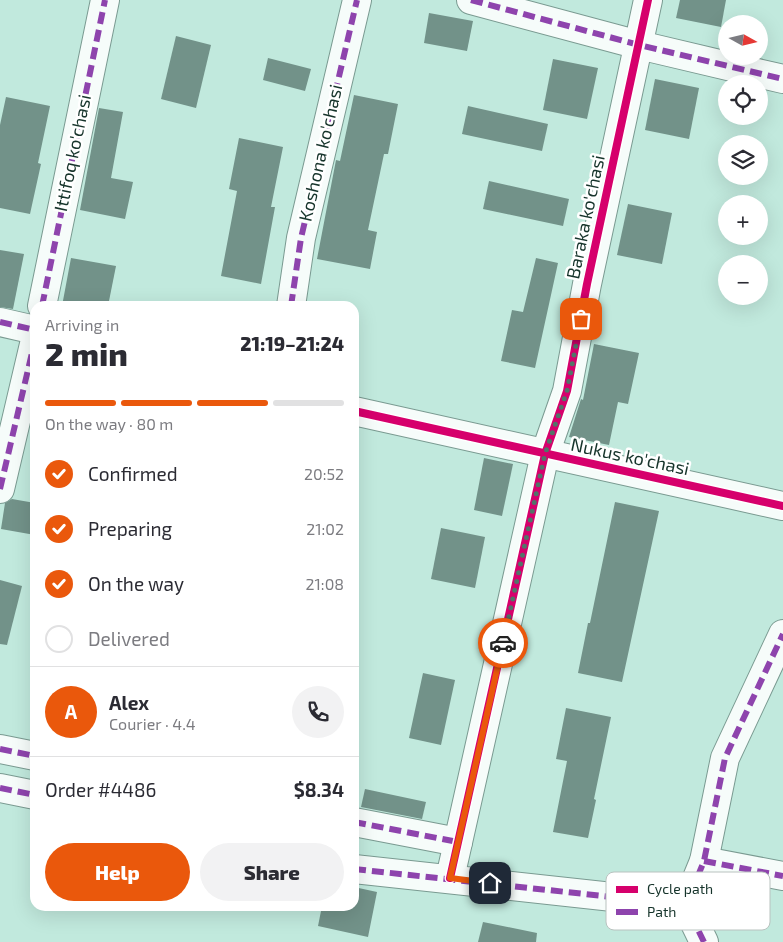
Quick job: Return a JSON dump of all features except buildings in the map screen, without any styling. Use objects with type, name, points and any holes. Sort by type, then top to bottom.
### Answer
[{"type":"street","name":"Ittifoq ko'chasi","points":[[43,301],[105,0]]},
{"type":"street","name":"Koshona ko'chasi","points":[[292,301],[301,238],[357,0]]},
{"type":"street","points":[[471,0],[639,45],[783,79]]},
{"type":"street","name":"Baraka ko'chasi","points":[[450,878],[545,454],[567,391],[587,284],[648,0]]},
{"type":"street","points":[[0,322],[30,329]]},
{"type":"street","points":[[0,488],[30,361]]},
{"type":"street","name":"Nukus ko'chasi","points":[[359,411],[783,506]]},
{"type":"street","points":[[700,872],[704,861],[725,758],[783,634]]},
{"type":"street","points":[[0,749],[30,755]]},
{"type":"street","points":[[0,788],[30,794]]},
{"type":"street","points":[[359,823],[458,842]]},
{"type":"street","points":[[704,861],[762,872]]},
{"type":"street","points":[[359,869],[606,896]]},
{"type":"street","points":[[770,874],[783,876]]},
{"type":"street","points":[[698,930],[704,942]]},
{"type":"marked path","points":[[43,301],[105,0]]},
{"type":"marked path","points":[[292,301],[301,238],[357,0]]},
{"type":"marked path","points":[[471,0],[639,45],[783,79]]},
{"type":"marked path","points":[[0,322],[30,329]]},
{"type":"marked path","points":[[0,489],[30,361]]},
{"type":"marked path","points":[[700,872],[704,861],[725,758],[783,634]]},
{"type":"marked path","points":[[0,749],[30,755]]},
{"type":"marked path","points":[[0,788],[30,794]]},
{"type":"marked path","points":[[359,823],[458,842]]},
{"type":"marked path","points":[[704,861],[762,872]]},
{"type":"marked path","points":[[359,870],[606,896]]},
{"type":"marked path","points":[[770,874],[783,876]]},
{"type":"marked path","points":[[698,930],[704,942]]},
{"type":"cycle path","points":[[450,878],[545,454],[567,391],[587,284],[648,0]]},
{"type":"cycle path","points":[[359,412],[783,506]]},
{"type":"way so far","points":[[503,643],[545,454],[567,391],[581,319]]},
{"type":"route","points":[[490,883],[450,878],[503,643]]}]
